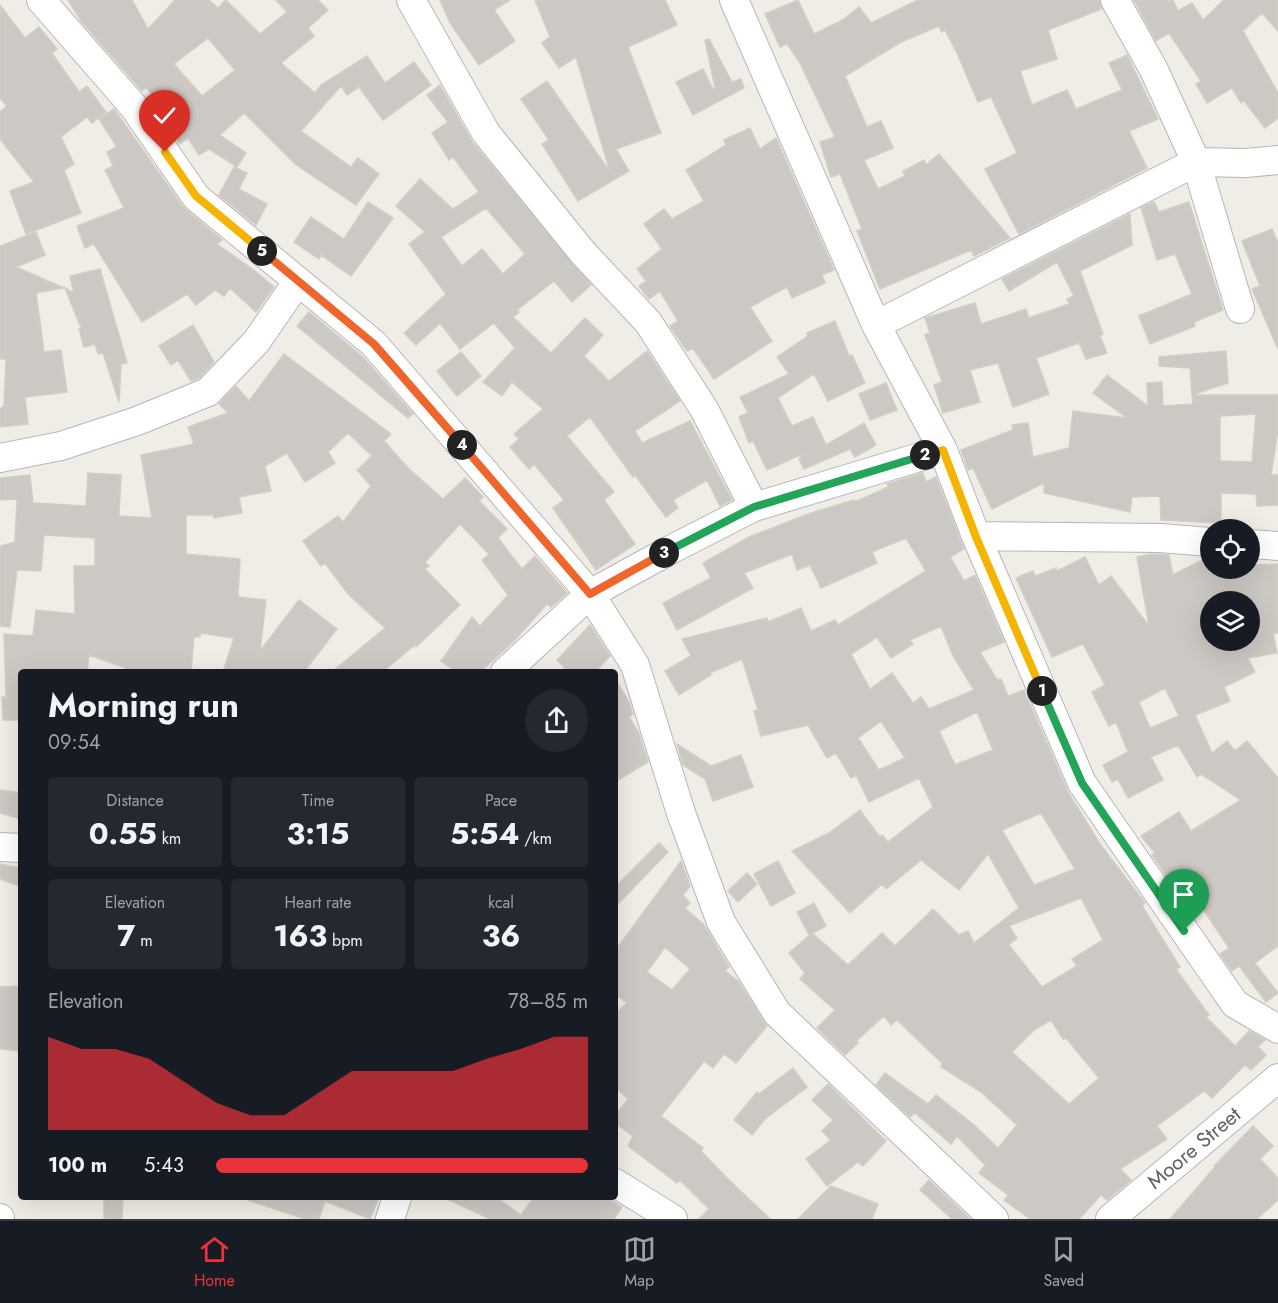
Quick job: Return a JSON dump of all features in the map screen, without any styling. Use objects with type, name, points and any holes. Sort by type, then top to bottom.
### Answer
[{"type":"street","points":[[41,0],[134,107],[196,196],[374,344],[590,594],[635,665],[681,813],[721,922],[777,1013],[994,1219]]},
{"type":"street","points":[[411,0],[486,133],[584,254],[648,322],[704,409],[754,507]]},
{"type":"street","points":[[734,0],[876,325],[943,450],[976,537],[1082,783],[1235,1004],[1278,1029]]},
{"type":"street","points":[[1114,0],[1154,70],[1196,162],[1240,309]]},
{"type":"street","points":[[876,325],[1196,162],[1246,163],[1278,160]]},
{"type":"street","points":[[0,458],[61,446],[137,421],[208,392],[256,342],[298,281]]},
{"type":"street","points":[[508,669],[590,594],[754,507],[943,450]]},
{"type":"street","points":[[976,537],[1160,538],[1200,541]]},
{"type":"street","points":[[1260,545],[1278,546]]},
{"type":"street","points":[[0,847],[18,848]]},
{"type":"street","name":"Moore Street","points":[[1110,1219],[1278,1078]]},
{"type":"street","points":[[618,1185],[673,1219]]},
{"type":"street","points":[[390,1219],[396,1200]]},
{"type":"building","points":[[68,0],[132,0],[148,29],[175,0],[209,0],[218,8],[226,0],[260,34],[287,12],[276,0],[318,0],[328,10],[308,28],[314,36],[281,63],[315,93],[321,85],[367,56],[385,83],[414,62],[431,85],[383,120],[359,87],[347,95],[341,86],[301,131],[351,167],[358,158],[379,174],[356,205],[295,164],[244,113],[220,135],[246,153],[237,167],[209,149],[199,155],[188,138],[180,144],[166,124],[174,120],[146,87],[142,91],[81,21]],"holes":[[[208,38],[235,70],[202,96],[174,64]]]},
{"type":"building","points":[[440,0],[510,0],[494,10],[515,41],[479,65],[450,23]]},
{"type":"building","points":[[535,0],[665,0],[677,25],[628,47],[661,133],[616,149],[629,171],[578,201],[542,144],[549,140],[521,99],[547,81],[610,172],[576,57],[559,68],[542,43],[550,37]]},
{"type":"building","points":[[798,0],[814,34],[841,21],[859,7],[871,23],[918,0],[1099,0],[1101,9],[1048,30],[1057,59],[1020,71],[1032,105],[1067,90],[1076,109],[1122,90],[1109,63],[1127,55],[1158,119],[1129,131],[1147,168],[1019,234],[985,169],[1017,153],[991,97],[978,102],[957,53],[945,30],[942,32],[939,26],[901,42],[845,76],[867,127],[881,121],[893,148],[864,160],[878,189],[905,176],[903,171],[924,160],[926,165],[939,154],[1010,238],[974,256],[971,250],[880,289],[857,231],[862,229],[840,174],[831,177],[820,142],[835,137],[800,63],[787,44],[780,47],[765,14]]},
{"type":"building","points":[[1134,0],[1173,0],[1178,11],[1192,3],[1203,20],[1224,0],[1278,0],[1278,31],[1262,13],[1243,31],[1278,93],[1278,118],[1265,128],[1244,101],[1241,103],[1232,88],[1207,103],[1196,84],[1201,81],[1169,33],[1156,41]]},
{"type":"building","points":[[0,5],[25,38],[39,27],[57,49],[52,53],[79,92],[87,86],[106,112],[92,123],[87,117],[61,137],[74,164],[64,170],[81,213],[26,234],[10,191],[34,182],[0,139],[0,112],[7,106],[0,98]]},
{"type":"building","points":[[709,39],[732,82],[741,79],[744,88],[693,115],[676,82],[703,69],[713,89],[715,88],[705,40]]},
{"type":"building","points":[[440,85],[473,143],[591,285],[572,302],[554,281],[517,310],[519,312],[513,317],[551,353],[585,318],[603,335],[584,356],[609,381],[647,351],[680,401],[635,431],[642,443],[690,421],[732,500],[720,506],[707,480],[673,500],[678,508],[666,517],[635,475],[633,477],[590,417],[567,436],[614,492],[604,500],[635,544],[596,570],[553,508],[564,500],[534,464],[529,469],[510,447],[519,439],[514,434],[543,409],[512,382],[502,396],[483,382],[515,348],[494,323],[460,349],[440,323],[416,345],[404,333],[446,294],[409,244],[425,232],[396,206],[420,179],[453,209],[479,192],[453,157],[449,160],[432,133],[448,122],[427,95]],"holes":[[[486,208],[525,254],[503,274],[482,249],[462,266],[441,237]]]},
{"type":"building","points":[[114,109],[183,207],[222,240],[217,244],[274,287],[256,312],[230,288],[224,296],[215,290],[196,305],[187,294],[142,322],[94,244],[85,248],[77,226],[124,208],[105,170],[113,166],[107,152],[117,147],[99,119]]},
{"type":"building","points":[[750,128],[760,149],[776,138],[834,270],[822,275],[825,283],[792,298],[787,287],[750,307],[772,341],[714,379],[693,348],[687,351],[670,326],[678,321],[660,291],[649,299],[639,286],[646,281],[637,269],[662,249],[644,224],[664,209],[672,219],[704,201],[686,170],[726,145],[724,140]]},
{"type":"building","points":[[234,167],[247,173],[239,189],[267,204],[256,225],[219,195]]},
{"type":"building","points":[[368,202],[393,218],[351,276],[321,255],[319,259],[294,242],[311,217],[344,239]]},
{"type":"building","points":[[1154,202],[1159,212],[1189,202],[1223,310],[1194,322],[1195,326],[1150,344],[1139,316],[1192,294],[1175,254],[1157,260],[1141,208]]},
{"type":"building","points":[[1130,214],[1132,245],[1080,271],[1103,334],[1100,336],[1107,353],[1086,359],[1079,343],[1036,358],[1049,394],[1013,407],[998,363],[970,370],[980,402],[943,413],[934,385],[942,382],[925,335],[930,333],[925,318],[975,303],[981,324],[1026,309],[1029,318],[1069,304],[1067,299],[1074,296],[1057,262],[1009,291],[1002,279]]},
{"type":"building","points":[[1272,229],[1278,243],[1278,349],[1252,289],[1260,286],[1242,241]]},
{"type":"building","points":[[36,232],[45,255],[16,267],[64,288],[36,293],[44,352],[61,350],[67,392],[25,397],[28,424],[0,427],[0,409],[4,406],[6,359],[0,359],[0,246]]},
{"type":"building","points":[[100,269],[127,363],[121,364],[119,402],[103,353],[98,354],[95,344],[84,347],[79,329],[81,328],[65,288],[74,293],[70,276]]},
{"type":"building","points":[[309,312],[363,357],[413,414],[408,418],[297,326]]},
{"type":"building","points":[[835,321],[849,356],[852,355],[865,383],[828,401],[814,374],[778,398],[792,426],[813,417],[826,445],[864,423],[876,445],[855,457],[850,449],[804,469],[799,459],[800,455],[767,470],[753,441],[749,443],[739,417],[748,413],[740,397],[789,374],[777,357],[808,336],[807,333]]},
{"type":"building","points":[[193,325],[214,362],[199,378],[191,381],[178,360],[171,365],[159,346]]},
{"type":"building","points":[[1226,351],[1228,383],[1192,395],[1190,368],[1159,366],[1159,357]]},
{"type":"building","points":[[461,352],[481,376],[457,396],[437,371]]},
{"type":"building","points":[[284,354],[391,434],[384,441],[409,469],[443,499],[465,478],[483,497],[479,501],[507,529],[498,538],[522,569],[535,556],[567,593],[551,607],[547,604],[513,642],[483,669],[453,669],[441,661],[472,617],[480,626],[508,595],[482,560],[489,554],[460,524],[425,562],[429,566],[425,569],[460,605],[416,647],[415,645],[386,669],[336,669],[385,628],[348,594],[325,563],[321,566],[303,541],[338,516],[343,522],[371,486],[357,470],[372,456],[348,433],[328,452],[335,463],[305,482],[287,453],[265,466],[271,491],[239,497],[242,513],[214,518],[213,515],[186,515],[186,554],[240,559],[238,597],[266,600],[260,651],[299,600],[337,629],[306,669],[224,669],[234,638],[200,633],[200,637],[194,637],[191,669],[126,669],[89,655],[87,669],[18,669],[18,720],[3,720],[2,697],[6,697],[4,634],[33,636],[36,610],[75,614],[74,566],[95,566],[95,538],[44,535],[41,571],[17,570],[10,627],[0,626],[0,546],[15,542],[17,499],[0,500],[0,478],[30,475],[33,503],[86,506],[88,473],[121,475],[119,516],[152,518],[141,455],[194,444],[188,427],[228,413],[219,404],[236,386],[249,401]]},
{"type":"building","points":[[1107,375],[1148,406],[1147,383],[1162,382],[1163,406],[1193,404],[1192,395],[1278,395],[1278,430],[1271,475],[1278,475],[1278,505],[1257,506],[1256,494],[1221,493],[1221,519],[1200,519],[1200,522],[1161,520],[1160,496],[1132,497],[1130,512],[1044,493],[1044,483],[992,509],[973,468],[968,470],[961,450],[1013,430],[1012,425],[1028,423],[1033,457],[1069,448],[1073,411],[1127,418],[1093,393]],"holes":[[[1256,414],[1252,462],[1220,461],[1220,416]]]},
{"type":"building","points":[[886,383],[897,410],[870,420],[859,394]]},
{"type":"building","points":[[923,473],[926,482],[936,477],[964,549],[950,557],[964,581],[975,575],[1004,642],[980,652],[997,680],[1001,679],[1008,696],[1024,690],[1068,792],[1100,844],[1145,903],[1142,906],[1180,967],[1176,969],[1209,1015],[1206,1017],[1235,1046],[1249,1031],[1265,1040],[1258,1047],[1266,1055],[1251,1070],[1245,1065],[1212,1098],[1204,1091],[1157,1126],[1167,1139],[1120,1169],[1131,1180],[1107,1200],[1101,1195],[1079,1219],[1030,1219],[1004,1200],[1008,1195],[979,1173],[985,1165],[957,1136],[951,1144],[915,1113],[910,1117],[876,1085],[885,1073],[928,1104],[936,1095],[974,1125],[998,1148],[1017,1125],[981,1092],[941,1067],[942,1063],[897,1020],[891,1025],[884,1016],[856,1041],[858,1043],[845,1055],[817,1028],[835,1010],[800,979],[805,973],[789,953],[812,933],[848,965],[882,933],[895,946],[933,909],[959,935],[968,931],[974,943],[1019,908],[988,854],[959,890],[921,860],[886,889],[882,884],[850,913],[792,851],[829,833],[860,810],[880,837],[882,835],[888,842],[933,807],[919,778],[869,802],[856,775],[851,778],[836,753],[827,758],[808,725],[761,736],[754,711],[758,710],[742,659],[710,673],[711,675],[679,695],[665,671],[691,656],[682,639],[767,618],[768,622],[801,608],[811,631],[835,620],[838,625],[926,571],[906,538],[872,552],[877,563],[821,588],[810,565],[797,570],[792,554],[744,573],[753,588],[677,630],[663,603],[711,578],[703,563],[749,537],[811,513],[854,500],[855,502],[888,487],[887,484]],"holes":[[[941,626],[953,656],[974,690],[929,709],[921,697],[913,703],[892,673],[870,689],[851,654],[877,637],[891,658],[913,644],[910,640]],[[977,712],[993,750],[955,765],[939,731]],[[881,721],[905,758],[879,770],[858,738]],[[1041,813],[1075,869],[1034,885],[1002,830]],[[1081,898],[1103,940],[1072,959],[1077,966],[1042,987],[1009,945],[1017,938],[1009,926]],[[1051,1020],[1063,1039],[1066,1038],[1099,1078],[1069,1104],[1012,1052],[1034,1030]]]},
{"type":"building","points":[[1151,554],[1169,555],[1173,575],[1200,561],[1200,579],[1260,579],[1260,565],[1278,564],[1278,633],[1273,633],[1277,653],[1248,658],[1255,672],[1224,687],[1230,701],[1195,715],[1212,753],[1227,741],[1235,751],[1247,741],[1278,778],[1278,946],[1255,963],[1278,993],[1266,1002],[1239,966],[1232,971],[1220,954],[1229,948],[1185,882],[1175,888],[1152,855],[1155,853],[1141,836],[1179,812],[1191,831],[1241,800],[1201,774],[1197,777],[1178,745],[1151,757],[1163,780],[1128,798],[1118,779],[1112,782],[1103,765],[1128,752],[1116,722],[1109,726],[1092,692],[1105,685],[1083,644],[1052,657],[1016,578],[1033,571],[1035,576],[1056,568],[1057,571],[1085,557],[1099,585],[1111,576],[1149,626],[1137,557]],"holes":[[[1165,688],[1179,716],[1150,728],[1139,702]]]},
{"type":"building","points":[[590,625],[610,656],[598,669],[566,669],[557,660]]},
{"type":"building","points":[[618,684],[629,702],[633,714],[629,717],[639,733],[648,762],[618,780]]},
{"type":"building","points":[[677,744],[711,766],[741,755],[753,787],[713,801],[705,779],[683,765]]},
{"type":"building","points":[[0,790],[18,793],[18,818],[0,813]]},
{"type":"building","points":[[659,843],[668,852],[618,904],[618,884]]},
{"type":"building","points":[[681,861],[690,886],[683,895],[690,903],[685,908],[704,925],[729,967],[725,971],[738,981],[767,1026],[736,1063],[724,1054],[713,1068],[704,1061],[661,1116],[703,1148],[701,1151],[770,1219],[699,1219],[709,1209],[680,1180],[677,1183],[628,1146],[633,1136],[618,1125],[618,1112],[628,1099],[618,1090],[618,1011],[627,1003],[618,996],[618,947]],"holes":[[[665,947],[690,969],[672,990],[647,972]]]},
{"type":"building","points":[[778,861],[795,893],[771,906],[754,874]]},
{"type":"building","points":[[0,864],[18,867],[18,886],[0,879]]},
{"type":"building","points":[[747,873],[757,884],[738,902],[728,891]]},
{"type":"building","points":[[814,903],[826,926],[809,935],[797,912]]},
{"type":"building","points":[[18,986],[18,1051],[0,1049],[0,987]]},
{"type":"building","points":[[793,1068],[807,1087],[765,1119],[752,1135],[734,1120],[757,1092],[759,1094]]},
{"type":"building","points":[[828,1084],[886,1141],[863,1166],[858,1162],[827,1186],[806,1159],[831,1140],[822,1131],[833,1120],[812,1100]]},
{"type":"building","points":[[1253,1126],[1273,1146],[1260,1159],[1278,1178],[1278,1200],[1257,1219],[1170,1219],[1214,1166]]},
{"type":"building","points":[[929,1180],[970,1219],[952,1219],[920,1190]]},
{"type":"building","points":[[831,1186],[878,1204],[872,1219],[798,1219]]},
{"type":"building","points":[[104,1200],[123,1200],[122,1219],[104,1219]]},
{"type":"building","points":[[247,1200],[378,1200],[370,1219],[325,1201],[319,1219],[305,1219]]},
{"type":"building","points":[[449,1200],[500,1200],[521,1215],[532,1200],[611,1200],[622,1207],[614,1219],[490,1219]]},
{"type":"route","points":[[165,152],[196,196],[374,344],[590,594],[754,507],[943,450],[976,537],[1082,783],[1184,931]]}]
